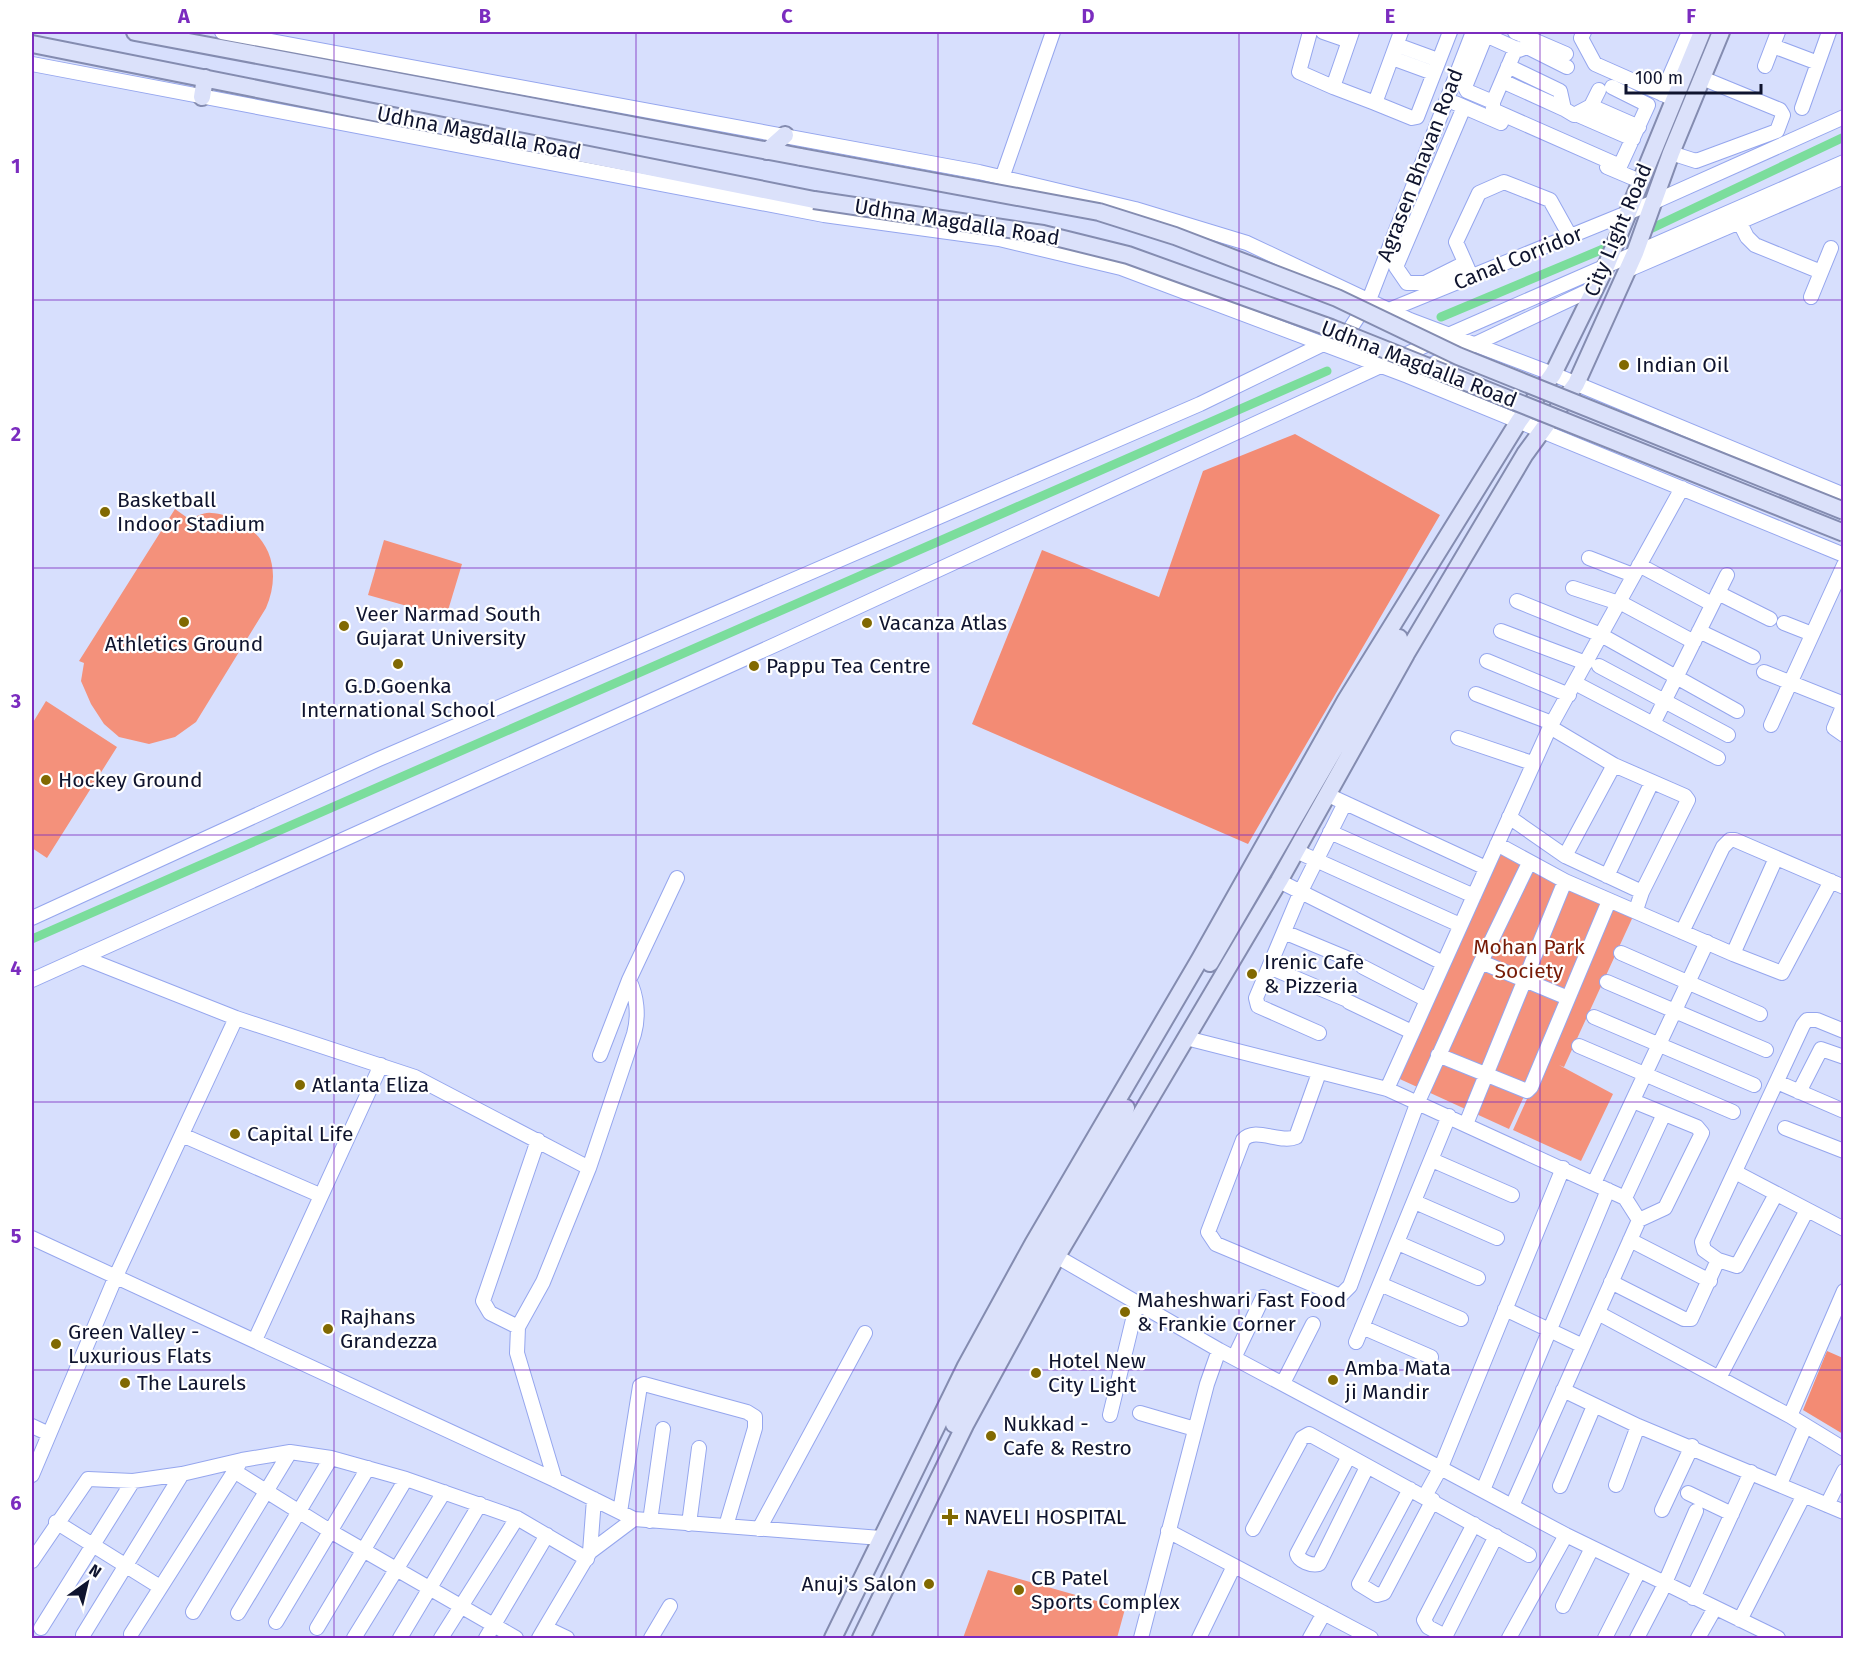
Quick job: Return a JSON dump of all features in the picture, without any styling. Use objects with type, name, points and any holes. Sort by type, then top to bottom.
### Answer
[{"type":"main road","name":"Udhna Magdalla Road","points":[[135,32],[1099,212],[1175,236],[1327,294],[1458,356],[1844,511]]},
{"type":"main road","name":"City Light Road","points":[[1530,426],[1592,289],[1607,264],[1627,213],[1633,178],[1656,140],[1668,97],[1702,32]]},
{"type":"main road","points":[[851,1638],[962,1408],[973,1395],[1200,959],[1346,700],[1530,426],[1576,384],[1628,270],[1671,153],[1721,32]]},
{"type":"main road","name":"Udhna Magdalla Road","points":[[32,44],[814,200],[1043,234],[1128,255],[1331,328],[1844,533]]},
{"type":"main road","points":[[202,97],[205,78]]},
{"type":"main road","points":[[767,151],[785,135]]},
{"type":"main road","points":[[861,1638],[1047,1251],[1409,630],[1495,496],[1500,477],[1530,426]]},
{"type":"main road","points":[[833,1638],[966,1366],[1047,1251],[1186,1038],[1328,795],[1530,426]]},
{"type":"street","points":[[222,32],[785,135],[1002,178],[1134,209],[1246,243],[1448,335],[1553,374],[1844,495]]},
{"type":"street","points":[[1002,178],[1053,32]]},
{"type":"street","points":[[1310,32],[1299,72],[1415,118],[1450,32]]},
{"type":"street","points":[[1323,32],[1351,36],[1333,87]]},
{"type":"street","points":[[1493,102],[1467,91],[1465,87],[1480,33],[1519,50],[1527,47],[1566,60],[1515,32]]},
{"type":"street","points":[[1584,32],[1581,38],[1595,64],[1668,97],[1689,32]]},
{"type":"street","points":[[1765,66],[1778,32]]},
{"type":"street","points":[[1802,108],[1829,32]]},
{"type":"street","name":"Agrasen Bhavan Road","points":[[1369,300],[1455,74],[1480,33]]},
{"type":"street","points":[[1375,103],[1397,45],[1455,74]]},
{"type":"street","points":[[1773,46],[1818,63]]},
{"type":"street","points":[[1515,48],[1493,102],[1495,112],[1618,166],[1623,163],[1647,104],[1606,88],[1591,106],[1578,115]]},
{"type":"street","points":[[32,64],[824,215],[999,239],[1121,268],[1408,376],[1844,555]]},
{"type":"street","points":[[1508,66],[1560,91],[1564,109]]},
{"type":"street","points":[[1671,153],[1696,161],[1777,131],[1783,116],[1780,110],[1702,78]]},
{"type":"street","points":[[1502,81],[1578,115],[1656,140]]},
{"type":"street","points":[[1445,99],[1633,178]]},
{"type":"street","points":[[1591,106],[1636,133]]},
{"type":"street","points":[[1464,107],[1396,267],[1407,283],[1418,285],[1465,263]]},
{"type":"street","name":"Canal Corridor","points":[[1357,321],[1390,310],[1654,202],[1844,117]]},
{"type":"street","points":[[32,980],[788,639],[1448,335],[1607,264],[1840,167]]},
{"type":"street","points":[[1628,270],[1844,177]]},
{"type":"street","points":[[1472,276],[1456,242],[1476,196],[1504,182],[1550,200],[1570,236]]},
{"type":"street","points":[[1740,223],[1747,237],[1755,245],[1821,272]]},
{"type":"street","points":[[1811,297],[1831,248]]},
{"type":"street","points":[[1408,376],[1592,289]]},
{"type":"street","points":[[32,918],[379,759],[1200,404],[1348,333],[1369,300]]},
{"type":"street","points":[[1387,1089],[1532,763],[1572,689],[1592,665],[1601,635],[1682,488]]},
{"type":"street","points":[[1589,558],[1636,570],[1812,634]]},
{"type":"street","points":[[1772,725],[1844,565]]},
{"type":"street","points":[[1653,724],[1727,574]]},
{"type":"street","points":[[1573,588],[1625,605],[1696,636],[1753,657]]},
{"type":"street","points":[[1517,601],[1601,635],[1737,711]]},
{"type":"street","points":[[1501,632],[1592,665],[1728,735]]},
{"type":"street","points":[[1486,661],[1622,708],[1718,758]]},
{"type":"street","points":[[1764,672],[1844,704],[1834,728],[1844,735]]},
{"type":"street","points":[[1622,708],[1634,685]]},
{"type":"street","points":[[1476,694],[1551,725],[1614,765],[1685,796],[1689,802],[1642,892],[1636,910]]},
{"type":"street","points":[[1686,741],[1696,718]]},
{"type":"street","points":[[1458,738],[1532,763]]},
{"type":"street","points":[[1565,856],[1614,765]]},
{"type":"street","points":[[1607,876],[1652,782]]},
{"type":"street","points":[[1328,795],[1486,868]]},
{"type":"street","points":[[1318,1033],[1258,1006],[1256,998],[1301,891],[1345,803]]},
{"type":"street","points":[[1509,817],[1565,856],[1642,892]]},
{"type":"street","points":[[1330,832],[1474,896]]},
{"type":"street","points":[[1497,844],[1565,881],[1636,910],[1682,932],[1733,954],[1782,973],[1837,884],[1735,840],[1726,842],[1682,932]]},
{"type":"street","points":[[1296,851],[1460,925]]},
{"type":"street","points":[[1733,954],[1776,858]]},
{"type":"street","points":[[1319,1073],[1296,1137],[1283,1139],[1253,1134],[1244,1140],[1208,1232],[1216,1244],[1335,1296],[1344,1295],[1350,1286],[1417,1104],[1529,862]]},
{"type":"street","points":[[600,1055],[629,980],[677,878]]},
{"type":"street","points":[[1279,881],[1443,963]]},
{"type":"street","points":[[1466,1124],[1565,881]]},
{"type":"street","points":[[1438,1055],[1527,1090],[1531,1087],[1610,901]]},
{"type":"street","points":[[1284,932],[1360,964],[1427,1000]]},
{"type":"street","points":[[1594,1184],[1707,942]]},
{"type":"street","points":[[1621,953],[1760,1014]]},
{"type":"street","points":[[82,957],[236,1018],[415,1077],[589,1168]]},
{"type":"street","points":[[1481,962],[1524,978],[1568,999]]},
{"type":"street","points":[[1269,967],[1347,1000],[1412,1032]]},
{"type":"street","points":[[555,1480],[517,1353],[518,1327],[543,1282],[589,1168],[636,1026],[635,997],[629,980]]},
{"type":"street","points":[[1607,982],[1766,1050]]},
{"type":"street","points":[[1594,1017],[1754,1085]]},
{"type":"street","points":[[32,1475],[37,1445],[49,1434],[116,1276],[236,1018]]},
{"type":"street","points":[[1776,1194],[1740,1263],[1734,1266],[1718,1260],[1704,1250],[1702,1242],[1807,1020],[1817,1020],[1844,1031]]},
{"type":"street","points":[[1186,1038],[1387,1089],[1625,1198],[1639,1220]]},
{"type":"street","points":[[1579,1046],[1733,1112]]},
{"type":"street","points":[[1799,1092],[1821,1049],[1844,1057]]},
{"type":"street","points":[[255,1340],[381,1065]]},
{"type":"street","points":[[1777,1082],[1841,1110],[1844,1095]]},
{"type":"street","points":[[1512,1506],[1639,1220],[1665,1208],[1701,1137],[1697,1126],[1633,1101]]},
{"type":"street","points":[[1625,1198],[1664,1114]]},
{"type":"street","points":[[1356,1342],[1449,1116]]},
{"type":"street","points":[[1785,1128],[1844,1151]]},
{"type":"street","points":[[182,1135],[315,1193]]},
{"type":"street","points":[[518,1327],[490,1313],[483,1300],[538,1140]]},
{"type":"street","points":[[1432,1160],[1512,1195]]},
{"type":"street","points":[[1410,1489],[1359,1584],[1377,1595],[1384,1593],[1429,1498],[1563,1168]]},
{"type":"street","points":[[1735,1172],[1844,1229]]},
{"type":"street","points":[[1483,1490],[1608,1190]]},
{"type":"street","points":[[1415,1202],[1497,1238]]},
{"type":"street","points":[[1719,1378],[1807,1210]]},
{"type":"street","points":[[32,1238],[555,1480],[634,1519],[880,1538]]},
{"type":"street","points":[[1630,1240],[1710,1281]]},
{"type":"street","points":[[1398,1243],[1478,1278]]},
{"type":"street","points":[[1047,1251],[1219,1350],[1592,1548],[1740,1620],[1771,1638]]},
{"type":"street","points":[[1611,1282],[1688,1320],[1694,1317],[1718,1260]]},
{"type":"street","points":[[1380,1284],[1461,1319]]},
{"type":"street","points":[[1234,1358],[1263,1297]]},
{"type":"street","points":[[1790,1416],[1842,1298]]},
{"type":"street","points":[[1110,1415],[1137,1303]]},
{"type":"street","points":[[1505,1309],[1583,1346]]},
{"type":"street","points":[[1598,1313],[1790,1416],[1844,1449]]},
{"type":"street","points":[[1283,1383],[1313,1324]]},
{"type":"street","points":[[1362,1327],[1431,1357]]},
{"type":"street","points":[[759,1528],[865,1333]]},
{"type":"street","points":[[1141,1638],[1195,1429],[1219,1350]]},
{"type":"street","points":[[620,1512],[640,1386],[644,1384],[747,1412],[755,1417],[754,1428],[726,1526]]},
{"type":"street","points":[[1563,1390],[1638,1426],[1692,1446],[1844,1512]]},
{"type":"street","points":[[1560,1486],[1594,1406]]},
{"type":"street","points":[[1140,1413],[1195,1429]]},
{"type":"street","points":[[32,1426],[49,1434]]},
{"type":"street","points":[[1616,1485],[1638,1426]]},
{"type":"street","points":[[1780,1484],[1805,1427]]},
{"type":"street","points":[[650,1521],[663,1429]]},
{"type":"street","points":[[1253,1529],[1305,1434],[1429,1498],[1529,1555]]},
{"type":"street","points":[[1662,1510],[1692,1446]]},
{"type":"street","points":[[689,1524],[699,1448]]},
{"type":"street","points":[[193,1612],[290,1452]]},
{"type":"street","points":[[32,1561],[87,1479],[133,1481],[238,1466],[290,1452],[332,1458],[406,1479],[480,1504],[517,1518],[588,1556]]},
{"type":"street","points":[[1349,1456],[1297,1554],[1301,1559],[1314,1565],[1320,1561],[1367,1467]]},
{"type":"street","points":[[238,1613],[332,1458]]},
{"type":"street","points":[[238,1466],[266,1491],[330,1531],[460,1608],[516,1638]]},
{"type":"street","points":[[131,1634],[238,1466]]},
{"type":"street","points":[[276,1622],[368,1468]]},
{"type":"street","points":[[1827,1505],[1844,1471]]},
{"type":"street","points":[[1693,1598],[1751,1472]]},
{"type":"street","points":[[83,1635],[182,1474]]},
{"type":"street","points":[[317,1628],[406,1479]]},
{"type":"street","points":[[41,1628],[133,1481]]},
{"type":"street","points":[[354,1638],[444,1492]]},
{"type":"street","points":[[1688,1493],[1732,1514]]},
{"type":"street","points":[[1740,1620],[1804,1495]]},
{"type":"street","points":[[588,1556],[594,1499]]},
{"type":"street","points":[[400,1638],[480,1504]]},
{"type":"street","points":[[1637,1638],[1665,1584],[1696,1511]]},
{"type":"street","points":[[441,1638],[517,1518]]},
{"type":"street","points":[[567,1638],[542,1633],[588,1556],[634,1519]]},
{"type":"street","points":[[56,1522],[160,1587]]},
{"type":"street","points":[[1474,1524],[1424,1620],[1428,1627],[1443,1635],[1447,1633],[1496,1536]]},
{"type":"street","points":[[1168,1531],[1369,1638]]},
{"type":"street","points":[[1509,1638],[1566,1534]]},
{"type":"street","points":[[486,1638],[547,1535]]},
{"type":"street","points":[[1563,1606],[1592,1548]]},
{"type":"street","points":[[1198,1638],[1234,1566]]},
{"type":"street","points":[[1605,1638],[1639,1571]]},
{"type":"street","points":[[651,1638],[670,1606]]},
{"type":"street","points":[[1698,1638],[1715,1608]]},
{"type":"street","points":[[1310,1638],[1324,1613]]},
{"type":"green space","points":[[175,509],[189,519],[206,513],[222,514],[250,528],[266,547],[273,570],[273,582],[266,608],[196,722],[175,737],[149,744],[119,737],[104,724],[91,704],[81,681],[84,663],[79,661]]},
{"type":"green space","points":[[384,540],[462,564],[446,617],[368,595]]},
{"type":"green space","points":[[46,701],[117,747],[47,858],[32,848],[32,724]]},
{"type":"green space","name":"Mohan Park Society","points":[[1496,845],[1636,910],[1564,1067],[1559,1065],[1613,1094],[1581,1161],[1513,1130],[1545,1059],[1542,1057],[1509,1129],[1391,1075]]},
{"type":"green space","name":"CB Patel Sports Complex","points":[[988,1570],[1125,1609],[1117,1638],[963,1638]]},
{"type":"shaded area","points":[[1295,434],[1440,515],[1248,844],[972,724],[1042,550],[1159,597],[1203,471]]},
{"type":"shaded area","points":[[1827,1351],[1843,1358],[1843,1434],[1803,1410]]},
{"type":"waterway","points":[[1646,231],[1844,137]]},
{"type":"waterway","points":[[1441,317],[1608,247]]},
{"type":"waterway","points":[[32,939],[1327,371]]},
{"type":"place","name":"Indian Oil","points":[[1624,365]]},
{"type":"place","name":"Basketball Indoor Stadium","points":[[105,512]]},
{"type":"place","name":"Athletics Ground","points":[[184,622]]},
{"type":"place","name":"Vacanza Atlas","points":[[867,623]]},
{"type":"place","name":"Veer Narmad South Gujarat University","points":[[344,626]]},
{"type":"place","name":"G.D.Goenka International School","points":[[398,664]]},
{"type":"place","name":"Pappu Tea Centre","points":[[754,666]]},
{"type":"place","name":"Hockey Ground","points":[[46,780]]},
{"type":"place","name":"Irenic Cafe & Pizzeria","points":[[1252,974]]},
{"type":"place","name":"Atlanta Eliza","points":[[300,1085]]},
{"type":"place","name":"Capital Life","points":[[235,1134]]},
{"type":"place","name":"Maheshwari Fast Food & Frankie Corner","points":[[1125,1312]]},
{"type":"place","name":"Rajhans Grandezza","points":[[328,1329]]},
{"type":"place","name":"Green Valley - Luxurious Flats","points":[[56,1344]]},
{"type":"place","name":"Hotel New City Light","points":[[1036,1373]]},
{"type":"place","name":"Amba Mata ji Mandir","points":[[1333,1380]]},
{"type":"place","name":"The Laurels","points":[[125,1383]]},
{"type":"place","name":"Nukkad - Cafe & Restro","points":[[991,1436]]},
{"type":"place","name":"NAVELI HOSPITAL","points":[[950,1517]]},
{"type":"place","name":"Anuj's Salon","points":[[929,1584]]},
{"type":"place","name":"CB Patel Sports Complex","points":[[1019,1590]]}]
